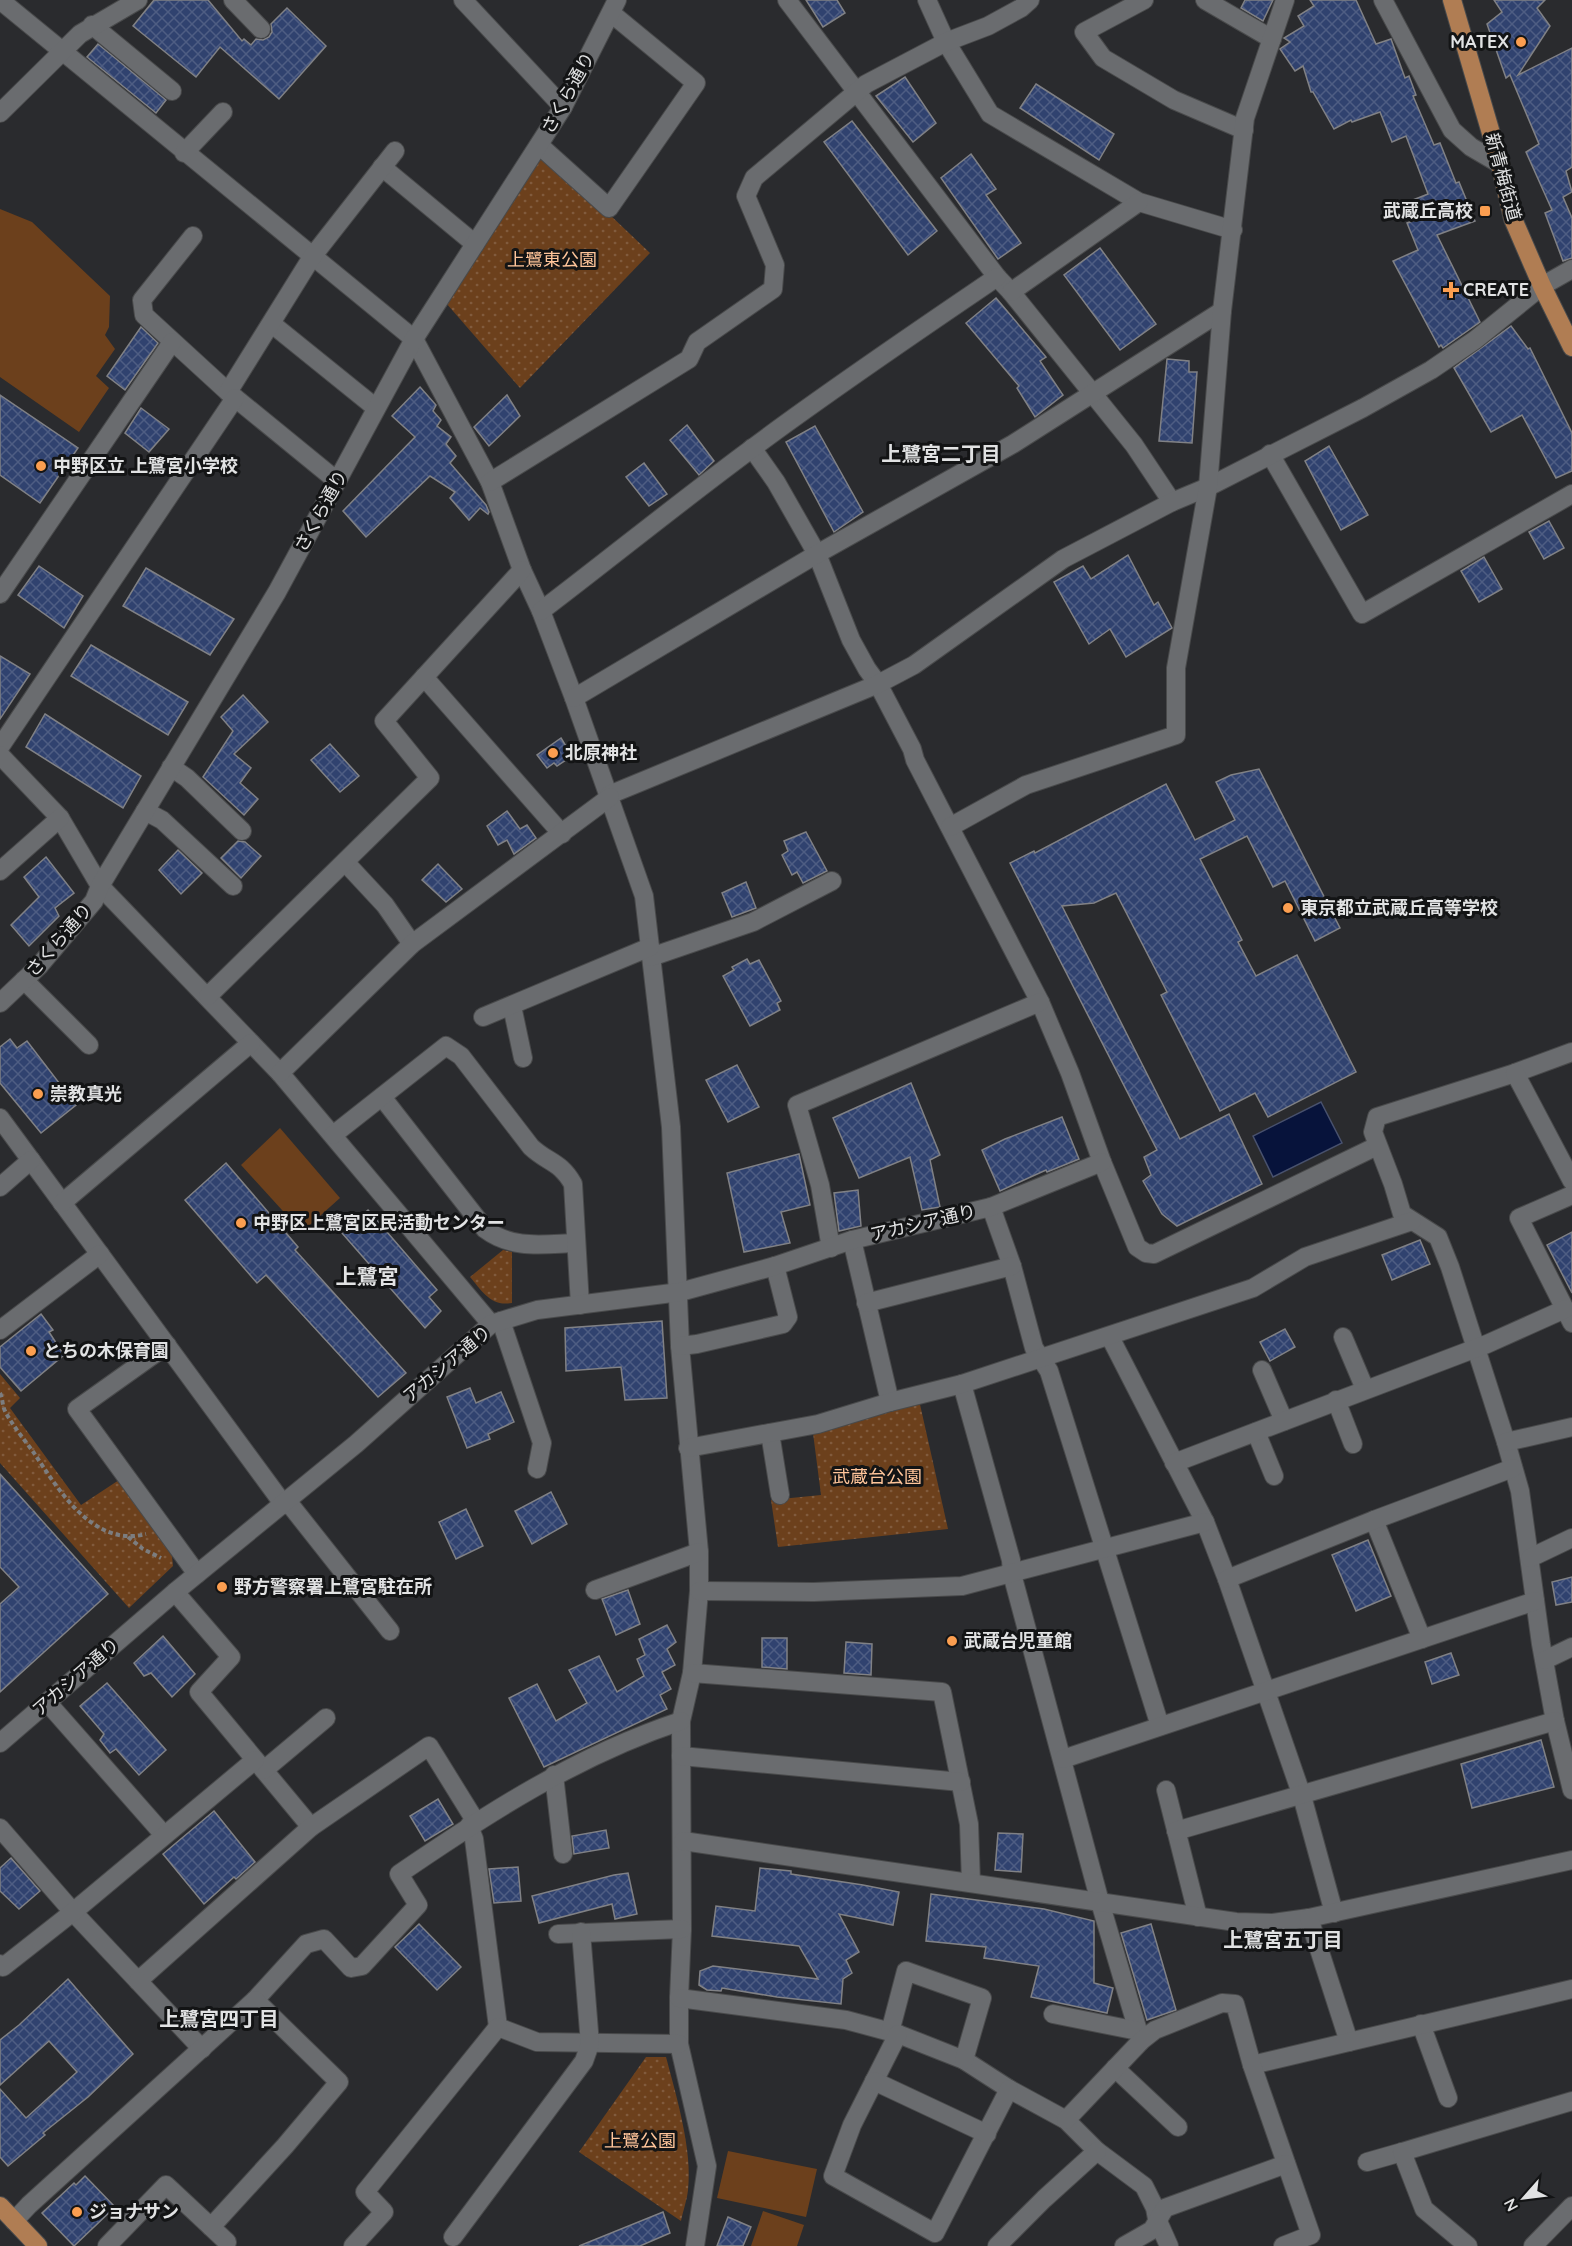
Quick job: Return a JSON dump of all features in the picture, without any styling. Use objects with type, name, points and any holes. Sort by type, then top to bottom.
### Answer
[{"type":"main road","name":"新青梅街道","points":[[1452,0],[1500,164],[1513,219],[1572,347]]},
{"type":"main road","points":[[0,2206],[38,2246]]},
{"type":"street","points":[[0,0],[184,153],[414,339],[490,482],[522,570],[541,611],[574,698],[644,896],[671,1127],[680,1292],[680,1346],[699,1552],[699,1591],[692,1673],[681,1721],[682,1929],[679,1998],[679,2044],[707,2166],[695,2246]]},
{"type":"street","points":[[0,113],[80,34],[138,0]]},
{"type":"street","points":[[232,0],[261,29]]},
{"type":"street","points":[[787,0],[997,277],[1134,445],[1172,502]]},
{"type":"street","points":[[927,0],[946,42],[990,114],[1139,202],[1233,230]]},
{"type":"street","points":[[490,482],[688,359],[697,342],[772,289],[776,265],[746,196],[754,178],[866,84],[946,42],[988,26],[1022,8],[1030,0]]},
{"type":"street","points":[[1144,0],[1084,32],[1103,57],[1173,100],[1244,130]]},
{"type":"street","points":[[1205,0],[1272,39]]},
{"type":"street","points":[[950,827],[1026,785],[1176,735],[1176,668],[1208,488],[1222,311],[1245,118],[1285,0]]},
{"type":"street","points":[[1383,0],[1452,130],[1471,147],[1500,164]]},
{"type":"street","points":[[470,3],[563,107]]},
{"type":"street","points":[[539,146],[609,208],[696,83],[614,6]]},
{"type":"street","name":"さくら通り","points":[[0,1003],[39,966],[94,901],[100,886],[277,592],[414,339],[563,107],[614,6]]},
{"type":"street","points":[[92,26],[172,91]]},
{"type":"street","points":[[184,153],[223,112]]},
{"type":"street","points":[[0,747],[231,395],[312,257],[395,151]]},
{"type":"street","points":[[382,167],[475,244]]},
{"type":"street","points":[[1011,292],[1139,202]]},
{"type":"street","points":[[193,236],[142,300],[144,315],[231,395],[337,481]]},
{"type":"street","points":[[280,1072],[412,944],[610,796],[878,684],[914,665],[1063,559],[1172,502],[1208,488],[1431,370],[1475,340],[1542,286],[1572,269]]},
{"type":"street","points":[[541,611],[752,448],[849,378],[997,277]]},
{"type":"street","points":[[574,698],[817,554],[1013,444],[1222,311]]},
{"type":"street","points":[[272,324],[376,408]]},
{"type":"street","points":[[0,594],[172,342]]},
{"type":"street","points":[[752,448],[776,482],[817,554],[850,640],[878,684],[1040,1002],[1137,1247],[1146,1253],[1154,1254],[1377,1146]]},
{"type":"street","points":[[1270,454],[1362,614],[1572,494]]},
{"type":"street","points":[[208,996],[430,778],[384,721],[522,570]]},
{"type":"street","points":[[424,677],[562,834]]},
{"type":"street","points":[[0,755],[60,818],[100,886],[280,1072],[496,1322],[542,1443],[537,1469]]},
{"type":"street","points":[[171,767],[187,778],[242,831]]},
{"type":"street","points":[[145,811],[162,820],[233,886]]},
{"type":"street","points":[[0,871],[60,818]]},
{"type":"street","points":[[345,862],[386,905],[412,944]]},
{"type":"street","points":[[483,1017],[650,952],[753,922],[832,881]]},
{"type":"street","points":[[24,980],[89,1045]]},
{"type":"street","points":[[831,1248],[820,1185],[797,1105],[1040,1002]]},
{"type":"street","points":[[512,1006],[523,1058]]},
{"type":"street","points":[[62,1203],[250,1043]]},
{"type":"street","points":[[333,1135],[446,1046],[461,1056],[531,1147],[542,1158],[557,1164],[566,1172],[573,1184],[580,1305]]},
{"type":"street","points":[[1572,1052],[1515,1073],[1377,1117],[1373,1132],[1402,1214],[1438,1237],[1450,1266],[1506,1442],[1520,1491],[1534,1601],[1555,1721],[1572,1790]]},
{"type":"street","points":[[1515,1073],[1572,1180]]},
{"type":"street","points":[[382,1097],[485,1229],[495,1237],[506,1242],[520,1244],[576,1243]]},
{"type":"street","points":[[0,1118],[166,1345],[286,1503],[390,1631]]},
{"type":"street","points":[[0,1187],[31,1160]]},
{"type":"street","name":"アカシア通り","points":[[0,1743],[175,1592],[356,1444],[496,1322],[537,1310],[680,1292],[775,1266],[852,1240],[990,1207],[1102,1162]]},
{"type":"street","points":[[1174,1463],[1365,1389],[1569,1316],[1519,1218],[1572,1195]]},
{"type":"street","points":[[990,1207],[1012,1266],[1034,1348],[1049,1371],[1161,1726]]},
{"type":"street","points":[[688,1448],[818,1424],[890,1402],[962,1384],[1253,1288],[1305,1257],[1412,1221]]},
{"type":"street","points":[[852,1240],[890,1402]]},
{"type":"street","points":[[0,1330],[100,1254]]},
{"type":"street","points":[[680,1346],[783,1324],[788,1317],[775,1266]]},
{"type":"street","points":[[866,1303],[1012,1266]]},
{"type":"street","points":[[1110,1336],[1205,1522],[1268,1691],[1302,1796],[1334,1913]]},
{"type":"street","points":[[1343,1337],[1365,1389]]},
{"type":"street","points":[[166,1345],[77,1409],[197,1574]]},
{"type":"street","points":[[1262,1370],[1284,1421]]},
{"type":"street","points":[[962,1384],[1011,1560],[1012,1574],[1100,1902],[1139,2036]]},
{"type":"street","points":[[1336,1400],[1353,1444]]},
{"type":"street","points":[[1506,1442],[1572,1427]]},
{"type":"street","points":[[1256,1432],[1274,1476]]},
{"type":"street","points":[[770,1433],[780,1495]]},
{"type":"street","points":[[1227,1579],[1374,1520],[1513,1468]]},
{"type":"street","points":[[1374,1520],[1422,1639]]},
{"type":"street","points":[[699,1591],[814,1592],[962,1586],[1205,1522]]},
{"type":"street","points":[[1530,1558],[1572,1538]]},
{"type":"street","points":[[595,1590],[699,1552]]},
{"type":"street","points":[[175,1592],[231,1657],[199,1692],[311,1827]]},
{"type":"street","points":[[1063,1759],[1534,1601]]},
{"type":"street","points":[[1545,1660],[1572,1647]]},
{"type":"street","points":[[692,1673],[942,1692],[969,1824],[970,1882]]},
{"type":"street","points":[[47,1702],[165,1835]]},
{"type":"street","points":[[0,1964],[3,1967],[165,1835],[326,1718]]},
{"type":"street","points":[[14,2221],[255,2000],[306,1944],[324,1939],[351,1968],[362,1966],[418,1905],[399,1874],[473,1824],[554,1775],[681,1721]]},
{"type":"street","points":[[1176,1831],[1555,1721]]},
{"type":"street","points":[[138,1981],[311,1827],[429,1746],[473,1824],[498,2027],[365,2192],[384,2212],[353,2246]]},
{"type":"street","points":[[681,1756],[961,1782]]},
{"type":"street","points":[[554,1775],[563,1854]]},
{"type":"street","points":[[1166,1790],[1198,1917]]},
{"type":"street","points":[[0,1827],[73,1912],[202,2049]]},
{"type":"street","points":[[682,1841],[1198,1917],[1236,1922],[1273,1923],[1334,1913],[1572,1860]]},
{"type":"street","points":[[1309,1918],[1349,2042]]},
{"type":"street","points":[[558,1934],[682,1929]]},
{"type":"street","points":[[453,2237],[584,2061],[590,2044],[581,1932]]},
{"type":"street","points":[[963,2060],[982,1998],[906,1971],[894,2033],[852,2126],[833,2176],[935,2233],[1009,2089]]},
{"type":"street","points":[[1252,2065],[1572,1989]]},
{"type":"street","points":[[679,1998],[846,2020],[894,2033],[963,2060],[1009,2089],[1066,2120],[1097,2151],[1144,2186],[1169,2246]]},
{"type":"street","points":[[211,2227],[285,2146],[339,2082],[255,2000]]},
{"type":"street","points":[[1066,2120],[1115,2068],[1139,2036],[1222,2003],[1235,2004],[1252,2065],[1314,2241],[1282,2246]]},
{"type":"street","points":[[1053,2014],[1139,2036]]},
{"type":"street","points":[[1421,2024],[1448,2098]]},
{"type":"street","points":[[498,2027],[537,2042],[679,2044]]},
{"type":"street","points":[[1115,2068],[1178,2127]]},
{"type":"street","points":[[874,2081],[987,2134]]},
{"type":"street","points":[[1367,2162],[1572,2101]]},
{"type":"street","points":[[997,2246],[1097,2151]]},
{"type":"street","points":[[1402,2152],[1424,2209],[1468,2246]]},
{"type":"street","points":[[1124,2246],[1152,2230],[1165,2208],[1286,2164]]},
{"type":"street","points":[[107,2246],[166,2185],[227,2242]]},
{"type":"street","points":[[1533,2246],[1572,2206]]},
{"type":"path","points":[[0,1393],[4,1409],[68,1501],[98,1527],[126,1535],[143,1535],[164,1528]]},
{"type":"path","points":[[126,1535],[143,1549],[163,1559]]},
{"type":"green space","name":"上鷺東公園","points":[[540,153],[650,253],[520,388],[446,303]]},
{"type":"green space","points":[[0,209],[32,222],[110,296],[109,327],[105,335],[115,349],[96,376],[109,388],[79,432],[0,377]]},
{"type":"green space","points":[[280,1128],[340,1198],[302,1232],[241,1165]]},
{"type":"green space","points":[[503,1250],[512,1252],[512,1303],[505,1304],[488,1297],[470,1277]]},
{"type":"green space","points":[[0,1374],[20,1398],[10,1408],[81,1505],[119,1480],[172,1556],[173,1566],[129,1608],[0,1463]]},
{"type":"green space","name":"武蔵台公園","points":[[919,1400],[948,1529],[778,1547],[771,1500],[821,1495],[813,1433]]},
{"type":"green space","name":"上鷺公園","points":[[646,2057],[666,2057],[683,2123],[689,2175],[681,2221],[579,2152]]},
{"type":"green space","points":[[728,2151],[817,2169],[806,2217],[717,2198]]},
{"type":"green space","points":[[763,2211],[804,2225],[797,2246],[751,2246]]},
{"type":"water","points":[[1321,1102],[1342,1143],[1273,1177],[1253,1136]]},
{"type":"building","points":[[154,0],[208,0],[242,41],[244,39],[251,45],[256,39],[263,40],[269,37],[272,32],[271,24],[287,8],[326,46],[279,99],[220,47],[196,77],[133,26]]},
{"type":"building","points":[[806,0],[837,0],[845,13],[823,27]]},
{"type":"building","points":[[1245,0],[1273,0],[1263,21],[1241,8]]},
{"type":"building","points":[[1310,0],[1356,0],[1376,44],[1391,39],[1405,78],[1409,76],[1416,95],[1413,96],[1434,145],[1440,143],[1475,221],[1437,235],[1480,322],[1443,348],[1441,345],[1439,347],[1393,261],[1418,250],[1407,223],[1421,218],[1413,200],[1428,194],[1406,136],[1392,142],[1380,112],[1352,122],[1351,120],[1334,129],[1311,92],[1303,66],[1295,71],[1280,49],[1290,42],[1284,38],[1304,26],[1298,16],[1314,6]]},
{"type":"building","points":[[1494,0],[1545,0],[1537,8],[1550,26],[1518,75],[1572,48],[1572,167],[1566,171],[1572,192],[1563,197],[1572,218],[1572,258],[1563,261],[1545,213],[1552,210],[1526,152],[1539,144],[1510,75],[1506,78],[1487,24],[1502,12]]},
{"type":"building","points":[[98,44],[166,100],[156,113],[87,57]]},
{"type":"building","points":[[905,77],[936,123],[913,142],[876,96]]},
{"type":"building","points":[[1036,84],[1114,134],[1099,160],[1020,108]]},
{"type":"building","points":[[852,121],[937,231],[908,255],[824,142]]},
{"type":"building","points":[[971,154],[996,189],[986,195],[1021,243],[998,259],[941,178]]},
{"type":"building","points":[[1100,248],[1156,324],[1120,350],[1064,275]]},
{"type":"building","points":[[996,298],[1046,357],[1040,361],[1063,395],[1035,417],[1017,388],[1019,386],[966,323]]},
{"type":"building","points":[[1511,326],[1528,349],[1530,348],[1572,433],[1572,471],[1556,478],[1522,415],[1491,432],[1454,368]]},
{"type":"building","points":[[141,327],[158,343],[125,390],[107,376]]},
{"type":"building","points":[[1167,359],[1189,361],[1189,372],[1197,372],[1192,443],[1159,441]]},
{"type":"building","points":[[420,387],[436,405],[433,411],[441,420],[437,426],[451,437],[446,444],[456,456],[450,463],[486,505],[489,512],[488,514],[480,508],[469,520],[450,498],[455,492],[430,476],[366,537],[343,511],[415,437],[392,416]]},
{"type":"building","points":[[0,395],[78,448],[40,503],[0,475]]},
{"type":"building","points":[[507,395],[520,416],[489,446],[474,427]]},
{"type":"building","points":[[141,408],[169,429],[149,452],[125,433]]},
{"type":"building","points":[[687,425],[714,461],[699,475],[670,440]]},
{"type":"building","points":[[815,426],[863,512],[834,532],[786,442]]},
{"type":"building","points":[[1329,446],[1368,515],[1341,530],[1305,461]]},
{"type":"building","points":[[644,463],[667,494],[649,506],[626,477]]},
{"type":"building","points":[[1549,521],[1564,548],[1544,559],[1529,532]]},
{"type":"building","points":[[1128,555],[1154,605],[1158,602],[1172,628],[1126,657],[1110,629],[1089,644],[1054,582],[1083,566],[1091,579]]},
{"type":"building","points":[[1484,557],[1502,589],[1479,602],[1461,571]]},
{"type":"building","points":[[39,566],[83,596],[64,628],[18,595]]},
{"type":"building","points":[[146,568],[234,619],[210,655],[123,606]]},
{"type":"building","points":[[91,645],[188,702],[168,735],[71,676]]},
{"type":"building","points":[[0,656],[30,674],[0,719]]},
{"type":"building","points":[[243,695],[268,722],[234,754],[251,768],[240,783],[258,799],[244,815],[203,777],[233,731],[221,717]]},
{"type":"building","points":[[45,714],[141,776],[123,808],[26,747]]},
{"type":"building","name":"北原神社","points":[[561,738],[572,756],[557,766],[554,763],[547,768],[537,755]]},
{"type":"building","points":[[330,744],[359,776],[340,792],[311,760]]},
{"type":"building","points":[[1259,769],[1340,928],[1315,941],[1285,881],[1273,887],[1247,836],[1200,859],[1242,940],[1238,942],[1256,976],[1297,955],[1356,1072],[1268,1117],[1255,1093],[1220,1111],[1161,995],[1167,992],[1116,893],[1094,903],[1062,906],[1180,1139],[1229,1114],[1262,1184],[1177,1226],[1162,1214],[1143,1181],[1151,1175],[1144,1157],[1157,1150],[1010,863],[1034,851],[1035,853],[1166,784],[1195,840],[1235,820],[1216,782],[1231,775]]},
{"type":"building","points":[[507,811],[520,829],[527,825],[536,838],[514,854],[507,840],[498,845],[487,826]]},
{"type":"building","points":[[806,832],[827,871],[803,883],[797,872],[792,875],[782,855],[788,851],[784,841]]},
{"type":"building","points":[[238,841],[245,842],[261,856],[241,878],[221,858]]},
{"type":"building","points":[[178,850],[202,873],[181,894],[159,870]]},
{"type":"building","points":[[46,857],[74,893],[55,908],[59,916],[29,946],[11,925],[39,897],[24,877]]},
{"type":"building","points":[[438,864],[462,889],[446,902],[422,880]]},
{"type":"building","points":[[746,882],[756,908],[732,917],[722,893]]},
{"type":"building","points":[[747,959],[750,964],[759,960],[781,1001],[777,1003],[780,1010],[750,1026],[723,976],[734,970],[732,967]]},
{"type":"building","name":"崇教真光","points":[[10,1039],[17,1048],[27,1041],[76,1105],[41,1133],[0,1083],[0,1047]]},
{"type":"building","points":[[737,1065],[759,1107],[728,1122],[706,1080]]},
{"type":"building","points":[[911,1083],[940,1155],[930,1160],[940,1207],[922,1210],[910,1157],[859,1178],[833,1118]]},
{"type":"building","points":[[1062,1117],[1079,1159],[1047,1172],[1046,1170],[1000,1191],[982,1150]]},
{"type":"building","points":[[799,1154],[810,1205],[781,1212],[790,1243],[744,1252],[727,1173]]},
{"type":"building","points":[[226,1163],[298,1247],[295,1250],[406,1373],[378,1397],[266,1275],[257,1283],[185,1200]]},
{"type":"building","points":[[858,1190],[861,1226],[839,1231],[834,1193]]},
{"type":"building","points":[[368,1210],[437,1290],[429,1297],[441,1311],[425,1328],[342,1233]]},
{"type":"building","points":[[1572,1232],[1572,1293],[1547,1245]]},
{"type":"building","points":[[1420,1240],[1430,1264],[1392,1280],[1382,1255]]},
{"type":"building","name":"とちの木保育園","points":[[41,1314],[53,1330],[49,1332],[64,1355],[21,1391],[0,1367],[0,1347]]},
{"type":"building","points":[[662,1321],[667,1398],[625,1400],[621,1367],[566,1371],[565,1328]]},
{"type":"building","points":[[1285,1329],[1295,1347],[1270,1361],[1260,1342]]},
{"type":"building","points":[[470,1388],[476,1403],[501,1392],[514,1422],[488,1434],[490,1439],[467,1448],[447,1397]]},
{"type":"building","points":[[0,1474],[108,1594],[0,1692],[0,1604],[19,1587],[0,1567]]},
{"type":"building","points":[[551,1492],[567,1524],[532,1544],[515,1511]]},
{"type":"building","points":[[466,1509],[483,1546],[456,1559],[439,1522]]},
{"type":"building","points":[[1368,1540],[1391,1596],[1356,1611],[1332,1555]]},
{"type":"building","points":[[1572,1577],[1572,1602],[1556,1605],[1552,1582]]},
{"type":"building","points":[[628,1590],[640,1624],[616,1635],[602,1599]]},
{"type":"building","points":[[667,1625],[676,1642],[667,1649],[675,1665],[662,1672],[671,1689],[660,1695],[667,1709],[544,1767],[509,1698],[537,1684],[556,1721],[587,1703],[569,1670],[599,1656],[617,1692],[644,1676],[637,1659],[645,1655],[639,1639]]},
{"type":"building","points":[[163,1636],[195,1674],[172,1697],[151,1673],[144,1676],[134,1663]]},
{"type":"building","points":[[762,1638],[787,1638],[787,1669],[762,1667]]},
{"type":"building","points":[[846,1642],[872,1644],[871,1675],[844,1673]]},
{"type":"building","points":[[1451,1653],[1459,1675],[1432,1684],[1425,1662]]},
{"type":"building","points":[[107,1683],[166,1750],[139,1775],[116,1749],[110,1753],[100,1740],[104,1734],[80,1706]]},
{"type":"building","points":[[1541,1740],[1554,1787],[1472,1808],[1461,1764]]},
{"type":"building","points":[[438,1799],[453,1824],[425,1841],[410,1816]]},
{"type":"building","points":[[214,1811],[255,1862],[204,1904],[163,1854]]},
{"type":"building","points":[[606,1830],[609,1848],[574,1854],[572,1836]]},
{"type":"building","points":[[998,1833],[1023,1834],[1021,1872],[995,1870]]},
{"type":"building","points":[[11,1858],[40,1891],[19,1909],[0,1891],[0,1868]]},
{"type":"building","points":[[518,1867],[521,1901],[494,1903],[489,1869]]},
{"type":"building","points":[[760,1868],[791,1871],[791,1874],[899,1892],[893,1925],[839,1914],[859,1952],[846,1960],[852,1973],[843,1979],[841,2004],[722,1988],[721,1991],[707,1990],[699,1985],[700,1971],[713,1966],[818,1979],[799,1946],[712,1936],[716,1906],[755,1911]]},
{"type":"building","points":[[628,1873],[637,1914],[615,1919],[612,1904],[539,1923],[532,1896]]},
{"type":"building","points":[[931,1894],[1044,1909],[1094,1921],[1094,1983],[1113,1988],[1107,2013],[1031,1997],[1039,1966],[984,1958],[986,1947],[926,1941]]},
{"type":"building","points":[[419,1924],[461,1967],[437,1990],[395,1947]]},
{"type":"building","points":[[1151,1924],[1176,2010],[1147,2020],[1121,1933]]},
{"type":"building","points":[[68,1979],[133,2054],[88,2097],[43,2133],[45,2135],[8,2166],[0,2157],[0,2089],[26,2118],[77,2072],[49,2041],[0,2085],[0,2040]]},
{"type":"building","points":[[85,2176],[115,2207],[74,2246],[42,2213],[74,2183],[76,2185]]},
{"type":"building","points":[[663,2212],[670,2233],[640,2246],[579,2246]]},
{"type":"building","points":[[728,2217],[751,2227],[743,2246],[717,2246]]},
{"type":"place","name":"MATEX","points":[[1521,42]]},
{"type":"place","name":"武蔵丘高校","points":[[1485,211]]},
{"type":"place","name":"CREATE","points":[[1451,290]]},
{"type":"place","name":"中野区立 上鷺宮小学校","points":[[41,466]]},
{"type":"place","name":"北原神社","points":[[553,753]]},
{"type":"place","name":"東京都立武蔵丘高等学校","points":[[1288,908]]},
{"type":"place","name":"崇教真光","points":[[38,1094]]},
{"type":"place","name":"中野区上鷺宮区民活動センター","points":[[241,1223]]},
{"type":"place","name":"とちの木保育園","points":[[31,1351]]},
{"type":"place","name":"野方警察署上鷺宮駐在所","points":[[222,1587]]},
{"type":"place","name":"武蔵台児童館","points":[[952,1641]]},
{"type":"place","name":"ジョナサン","points":[[77,2212]]},
{"type":"district","name":"上鷺宮二丁目","points":[[941,454]]},
{"type":"district","name":"上鷺宮","points":[[367,1277]]},
{"type":"district","name":"上鷺宮五丁目","points":[[1283,1940]]},
{"type":"district","name":"上鷺宮四丁目","points":[[219,2019]]}]
